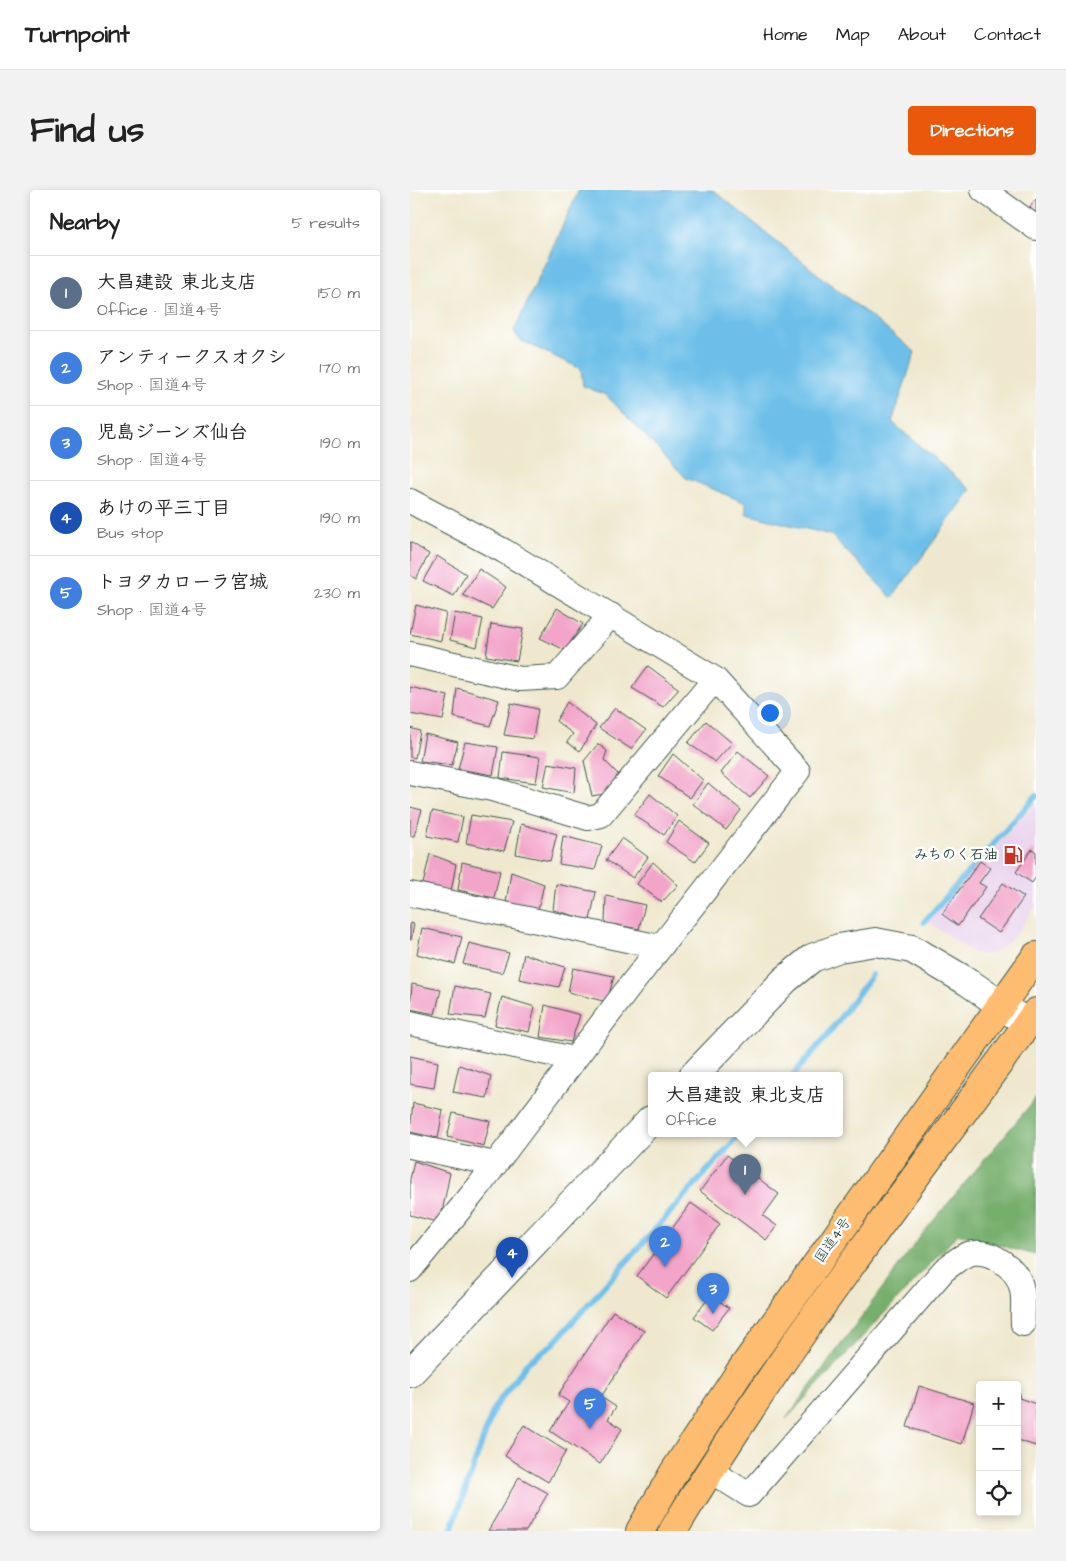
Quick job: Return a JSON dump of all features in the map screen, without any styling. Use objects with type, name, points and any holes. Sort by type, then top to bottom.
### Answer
[{"type":"highway","name":"国道4号","points":[[640,1531],[674,1472],[739,1373],[1036,956]]},
{"type":"highway","points":[[673,1531],[709,1470],[814,1318],[1032,1018]]},
{"type":"street","points":[[983,190],[1036,228]]},
{"type":"street","points":[[410,501],[504,551],[715,679],[798,770],[495,1164],[410,1270]]},
{"type":"street","points":[[410,654],[520,678],[557,677],[611,615]]},
{"type":"street","points":[[410,773],[492,789],[588,818],[601,815],[715,679]]},
{"type":"street","points":[[410,894],[660,947]]},
{"type":"street","points":[[697,1072],[785,980],[812,958],[839,948],[875,942],[912,949],[968,982],[1001,1005],[1032,1018]]},
{"type":"street","points":[[410,1023],[574,1059]]},
{"type":"street","points":[[410,1373],[648,1123]]},
{"type":"street","points":[[410,1146],[495,1164]]},
{"type":"street","points":[[709,1470],[749,1495],[944,1270],[963,1256],[975,1252],[993,1257],[1009,1266],[1018,1276],[1022,1288],[1023,1324]]},
{"type":"shaded area","name":"みちのく石油","points":[[1036,803],[1036,906],[1013,938],[991,955],[975,954],[928,922]]},
{"type":"green space","points":[[1036,1098],[1035,1255],[958,1234],[786,1419],[923,1233]]},
{"type":"water","points":[[579,190],[713,190],[915,352],[892,422],[971,490],[892,598],[831,535],[746,514],[746,503],[686,478],[606,395],[583,386],[581,369],[520,340],[514,331]]},
{"type":"building","points":[[1036,199],[1036,217],[1027,211]]},
{"type":"building","points":[[410,542],[429,554],[416,579],[410,575]]},
{"type":"building","points":[[437,556],[466,574],[454,596],[423,581]]},
{"type":"building","points":[[479,569],[506,587],[492,609],[463,595]]},
{"type":"building","points":[[416,605],[446,613],[441,641],[410,634]]},
{"type":"building","points":[[557,608],[583,624],[565,650],[540,638]]},
{"type":"building","points":[[455,613],[483,619],[477,647],[450,640]]},
{"type":"building","points":[[491,624],[523,629],[517,661],[486,656]]},
{"type":"building","points":[[648,666],[679,689],[663,707],[632,688]]},
{"type":"building","points":[[410,687],[448,696],[443,720],[410,714]]},
{"type":"building","points":[[457,688],[499,700],[490,726],[454,717]]},
{"type":"building","points":[[567,702],[596,725],[580,751],[567,742],[573,734],[556,721]]},
{"type":"building","points":[[511,703],[538,709],[533,739],[504,735]]},
{"type":"building","points":[[615,708],[646,730],[631,749],[599,728]]},
{"type":"building","points":[[706,721],[732,743],[715,762],[688,743]]},
{"type":"building","points":[[410,728],[420,731],[415,758],[410,757]]},
{"type":"building","points":[[425,734],[458,742],[452,765],[420,761]]},
{"type":"building","points":[[465,742],[498,747],[493,775],[458,769]]},
{"type":"building","points":[[598,744],[607,751],[604,760],[618,774],[609,793],[592,796],[584,761]]},
{"type":"building","points":[[738,751],[769,776],[750,798],[721,773]]},
{"type":"building","points":[[503,752],[540,757],[536,783],[500,778]]},
{"type":"building","points":[[673,754],[703,780],[690,798],[658,776]]},
{"type":"building","points":[[548,763],[576,768],[574,793],[543,787]]},
{"type":"building","points":[[708,783],[741,810],[726,830],[693,804]]},
{"type":"building","points":[[650,794],[677,816],[664,835],[634,815]]},
{"type":"building","points":[[410,807],[422,810],[414,836],[410,836]]},
{"type":"building","points":[[432,811],[463,817],[458,842],[427,836]]},
{"type":"building","points":[[471,815],[512,822],[504,851],[466,843]]},
{"type":"building","points":[[679,821],[709,843],[695,862],[666,842]]},
{"type":"building","points":[[521,824],[557,834],[550,861],[516,854]]},
{"type":"building","points":[[563,836],[602,846],[595,870],[559,864]]},
{"type":"building","points":[[622,838],[648,857],[633,878],[606,860]]},
{"type":"building","points":[[1032,849],[1036,852],[1036,877],[1032,883],[1016,872]]},
{"type":"building","points":[[430,854],[456,864],[451,892],[423,884]]},
{"type":"building","points":[[980,861],[990,868],[979,883],[986,887],[958,926],[942,914]]},
{"type":"building","points":[[462,862],[500,871],[494,898],[458,890]]},
{"type":"building","points":[[653,862],[678,885],[662,902],[637,884]]},
{"type":"building","points":[[511,872],[544,884],[538,910],[506,903]]},
{"type":"building","points":[[1003,883],[1024,897],[999,933],[978,919]]},
{"type":"building","points":[[556,884],[596,892],[590,920],[553,910]]},
{"type":"building","points":[[606,896],[645,905],[639,929],[605,923]]},
{"type":"building","points":[[410,923],[414,924],[411,940],[410,940]]},
{"type":"building","points":[[422,928],[462,937],[455,964],[417,954]]},
{"type":"building","points":[[469,943],[509,953],[502,973],[463,964]]},
{"type":"building","points":[[524,954],[565,967],[559,987],[519,979]]},
{"type":"building","points":[[573,968],[614,976],[607,1002],[568,992]]},
{"type":"building","points":[[412,984],[441,990],[435,1014],[410,1009]]},
{"type":"building","points":[[455,986],[491,994],[485,1018],[450,1014]]},
{"type":"building","points":[[502,997],[535,1007],[529,1032],[495,1025]]},
{"type":"building","points":[[545,1005],[580,1015],[571,1042],[540,1037]]},
{"type":"building","points":[[410,1056],[438,1062],[434,1088],[410,1084]]},
{"type":"building","points":[[459,1065],[491,1076],[487,1098],[453,1092]]},
{"type":"building","points":[[413,1103],[443,1110],[438,1138],[410,1132]]},
{"type":"building","points":[[453,1113],[490,1121],[484,1146],[447,1137]]},
{"type":"building","points":[[727,1155],[779,1194],[763,1216],[777,1226],[766,1240],[700,1191]]},
{"type":"building","points":[[414,1161],[450,1173],[439,1227],[433,1221],[410,1215],[410,1179]]},
{"type":"building","points":[[691,1203],[720,1224],[666,1298],[637,1276]]},
{"type":"building","points":[[711,1295],[729,1308],[712,1330],[694,1317]]},
{"type":"building","points":[[613,1311],[644,1331],[601,1397],[616,1407],[608,1419],[622,1429],[600,1464],[550,1431],[569,1402],[558,1395]]},
{"type":"building","points":[[919,1386],[974,1403],[962,1444],[907,1427]]},
{"type":"building","points":[[1021,1399],[1036,1404],[1036,1446],[1021,1441]]},
{"type":"building","points":[[524,1425],[566,1451],[548,1482],[505,1456]]},
{"type":"building","points":[[519,1477],[548,1493],[526,1531],[488,1531]]},
{"type":"waterway","points":[[924,922],[1036,796]]},
{"type":"waterway","points":[[795,1072],[826,1037],[872,975]]},
{"type":"waterway","points":[[451,1531],[494,1408],[528,1362],[552,1345],[737,1137]]},
{"type":"place","name":"みちのく石油","points":[[1013,855]]},
{"type":"place","name":"大昌建設 東北支店","points":[[745,1195]]},
{"type":"place","name":"アンティークスオクシ","points":[[665,1267]]},
{"type":"place","name":"あけの平三丁目","points":[[512,1278]]},
{"type":"place","name":"児島ジーンズ仙台","points":[[713,1314]]},
{"type":"place","name":"トヨタカローラ宮城","points":[[590,1429]]}]
